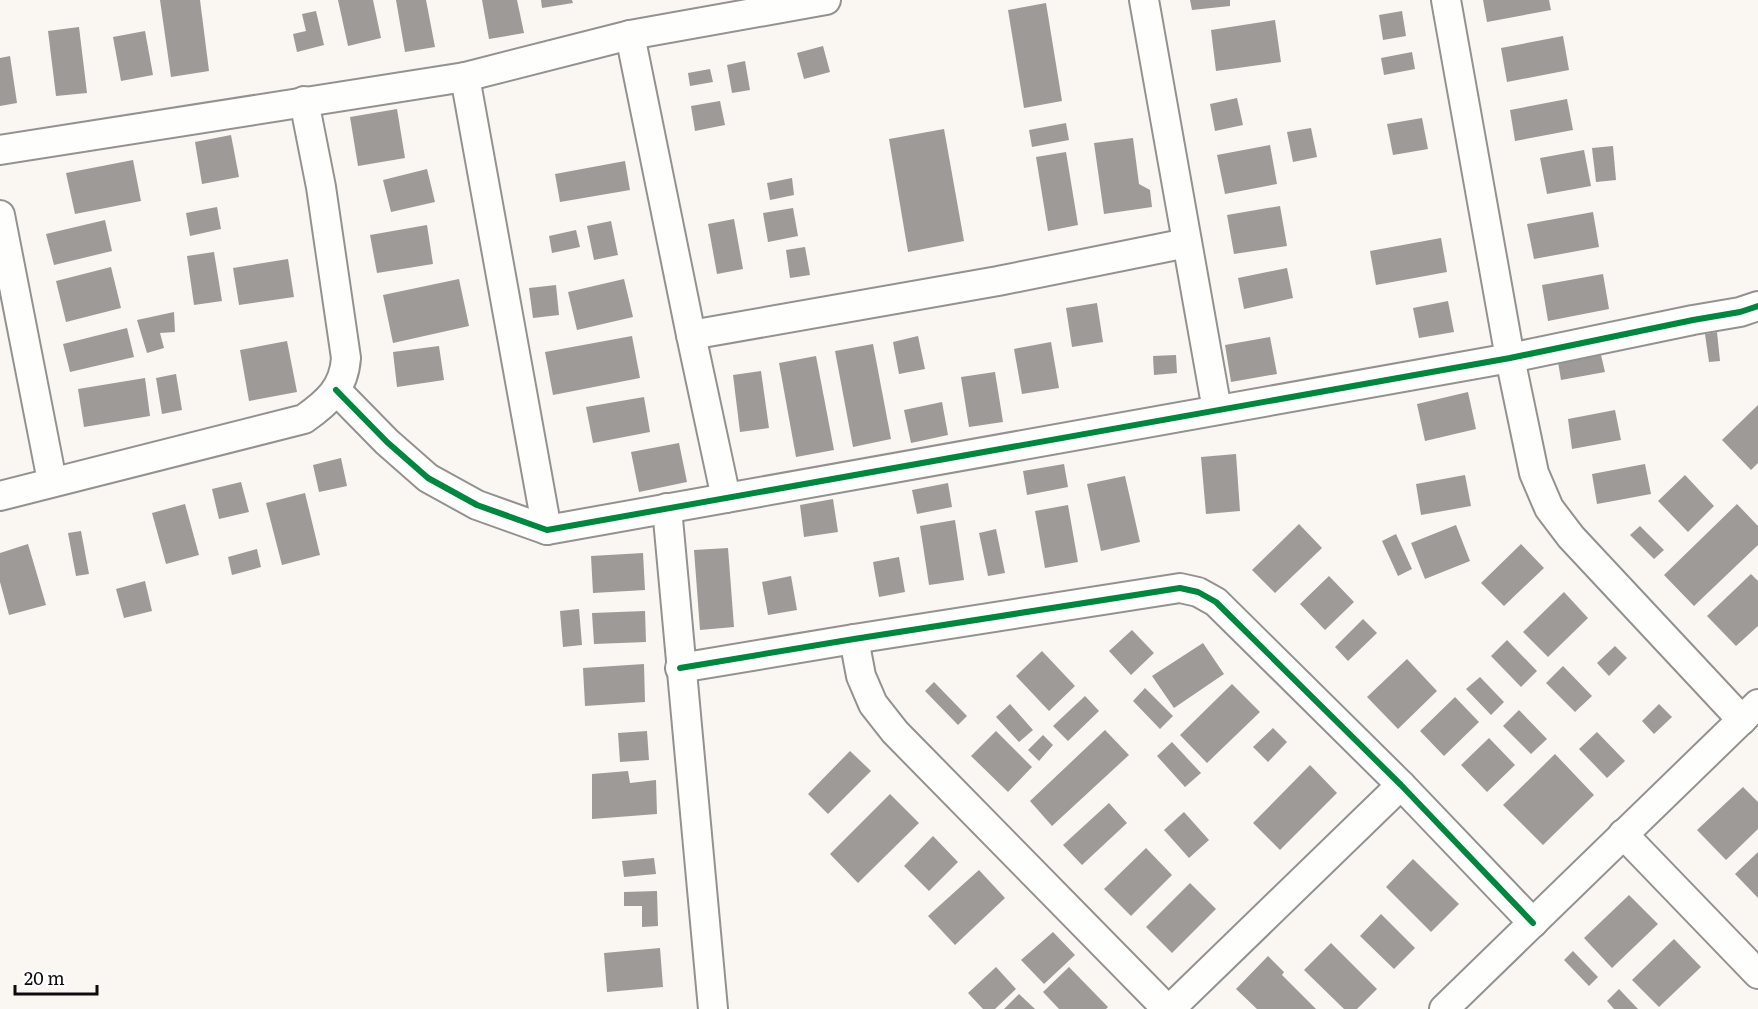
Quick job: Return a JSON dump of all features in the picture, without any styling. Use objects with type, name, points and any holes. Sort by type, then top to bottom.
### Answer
[{"type":"street","points":[[0,150],[465,77],[630,35],[826,0]]},
{"type":"street","points":[[1144,0],[1216,410]]},
{"type":"street","points":[[1444,1009],[1750,712],[1571,537],[1549,507],[1534,473],[1510,358],[1446,0]]},
{"type":"street","points":[[630,35],[726,498]]},
{"type":"street","points":[[465,77],[547,530]]},
{"type":"street","points":[[0,495],[304,419],[322,407],[336,390],[345,374],[346,358],[321,187],[304,101]]},
{"type":"street","points":[[0,215],[52,481]]},
{"type":"street","points":[[691,335],[998,281],[1187,243]]},
{"type":"street","points":[[336,390],[387,442],[428,478],[477,505],[547,530],[1510,358],[1740,312],[1758,306]]},
{"type":"street","points":[[667,508],[713,1009]]},
{"type":"street","points":[[680,668],[1180,588],[1198,592],[1216,602],[1401,785],[1533,923]]},
{"type":"street","points":[[854,639],[861,676],[873,704],[895,732],[1169,1009],[1401,785]]},
{"type":"street","points":[[1623,834],[1758,974]]},
{"type":"building","points":[[160,0],[200,0],[209,71],[171,77]]},
{"type":"building","points":[[338,0],[373,0],[381,38],[348,46]]},
{"type":"building","points":[[396,0],[426,0],[435,47],[405,52]]},
{"type":"building","points":[[482,0],[517,0],[524,33],[489,39]]},
{"type":"building","points":[[541,0],[572,0],[573,3],[542,8]]},
{"type":"building","points":[[1190,0],[1230,0],[1230,6],[1192,10]]},
{"type":"building","points":[[1483,0],[1549,0],[1551,10],[1487,22]]},
{"type":"building","points":[[1046,3],[1062,101],[1024,108],[1008,10]]},
{"type":"building","points":[[316,11],[324,45],[297,52],[293,34],[306,31],[302,14]]},
{"type":"building","points":[[1402,11],[1406,36],[1383,40],[1379,15]]},
{"type":"building","points":[[1275,20],[1281,62],[1216,71],[1211,30]]},
{"type":"building","points":[[79,27],[87,93],[56,96],[48,31]]},
{"type":"building","points":[[145,31],[153,75],[121,81],[113,37]]},
{"type":"building","points":[[1563,36],[1569,70],[1507,82],[1501,48]]},
{"type":"building","points":[[823,46],[830,72],[804,79],[797,53]]},
{"type":"building","points":[[1412,52],[1415,69],[1384,75],[1381,58]]},
{"type":"building","points":[[10,56],[17,103],[0,106],[0,58]]},
{"type":"building","points":[[745,61],[750,90],[732,93],[727,65]]},
{"type":"building","points":[[710,69],[713,82],[690,86],[688,73]]},
{"type":"building","points":[[1237,98],[1243,125],[1215,131],[1210,104]]},
{"type":"building","points":[[1567,99],[1573,130],[1515,141],[1510,110]]},
{"type":"building","points":[[720,101],[725,125],[695,131],[691,106]]},
{"type":"building","points":[[397,109],[405,158],[358,166],[350,117]]},
{"type":"building","points":[[1422,118],[1428,149],[1393,155],[1387,124]]},
{"type":"building","points":[[1066,123],[1069,140],[1032,147],[1029,130]]},
{"type":"building","points":[[1311,128],[1317,157],[1293,162],[1287,132]]},
{"type":"building","points":[[944,129],[964,241],[908,252],[889,139]]},
{"type":"building","points":[[231,135],[239,177],[202,184],[195,142]]},
{"type":"building","points":[[1133,138],[1139,184],[1150,190],[1152,207],[1104,214],[1094,143]]},
{"type":"building","points":[[1270,145],[1277,184],[1225,194],[1217,155]]},
{"type":"building","points":[[1613,146],[1616,180],[1596,182],[1592,148]]},
{"type":"building","points":[[1584,150],[1591,186],[1547,194],[1540,158]]},
{"type":"building","points":[[1066,152],[1078,225],[1048,231],[1036,157]]},
{"type":"building","points":[[133,160],[141,201],[75,214],[66,173]]},
{"type":"building","points":[[625,161],[630,190],[560,202],[555,174]]},
{"type":"building","points":[[427,169],[435,202],[391,212],[383,180]]},
{"type":"building","points":[[792,178],[794,195],[770,200],[767,183]]},
{"type":"building","points":[[1280,206],[1287,246],[1234,254],[1227,215]]},
{"type":"building","points":[[217,207],[221,229],[190,236],[186,213]]},
{"type":"building","points":[[793,208],[798,236],[768,242],[763,213]]},
{"type":"building","points":[[1593,212],[1599,247],[1534,259],[1527,224]]},
{"type":"building","points":[[734,219],[743,269],[717,274],[708,224]]},
{"type":"building","points":[[105,220],[112,251],[54,265],[46,234]]},
{"type":"building","points":[[611,221],[618,255],[594,260],[587,226]]},
{"type":"building","points":[[427,225],[433,264],[377,273],[370,235]]},
{"type":"building","points":[[576,230],[580,247],[552,253],[549,236]]},
{"type":"building","points":[[1441,238],[1447,272],[1376,285],[1370,251]]},
{"type":"building","points":[[805,247],[810,275],[790,278],[786,250]]},
{"type":"building","points":[[214,252],[222,301],[194,305],[187,256]]},
{"type":"building","points":[[288,259],[294,297],[239,305],[233,268]]},
{"type":"building","points":[[111,267],[121,308],[66,322],[56,281]]},
{"type":"building","points":[[1287,268],[1293,298],[1244,309],[1238,278]]},
{"type":"building","points":[[1603,274],[1609,309],[1548,321],[1542,285]]},
{"type":"building","points":[[459,279],[469,326],[393,343],[383,295]]},
{"type":"building","points":[[624,279],[633,317],[577,330],[568,292]]},
{"type":"building","points":[[556,285],[559,315],[533,318],[529,288]]},
{"type":"building","points":[[1448,301],[1454,332],[1419,338],[1413,308]]},
{"type":"building","points":[[1097,303],[1103,342],[1072,347],[1066,308]]},
{"type":"building","points":[[174,312],[175,332],[160,333],[164,348],[147,353],[137,320]]},
{"type":"building","points":[[127,328],[134,357],[70,372],[63,344]]},
{"type":"building","points":[[1717,332],[1720,361],[1709,362],[1705,334]]},
{"type":"building","points":[[632,336],[640,378],[553,395],[545,352]]},
{"type":"building","points":[[918,336],[925,369],[899,374],[893,342]]},
{"type":"building","points":[[1270,337],[1277,374],[1231,382],[1225,345]]},
{"type":"building","points":[[287,341],[297,392],[249,401],[240,350]]},
{"type":"building","points":[[1051,342],[1059,388],[1022,394],[1014,349]]},
{"type":"building","points":[[873,344],[891,439],[853,447],[835,351]]},
{"type":"building","points":[[439,346],[444,380],[397,387],[393,352]]},
{"type":"building","points":[[1176,355],[1177,373],[1154,375],[1153,356]]},
{"type":"building","points":[[1601,355],[1605,372],[1561,380],[1558,362]]},
{"type":"building","points":[[816,356],[834,450],[796,457],[779,363]]},
{"type":"building","points":[[761,371],[769,428],[740,432],[733,375]]},
{"type":"building","points":[[995,372],[1003,422],[969,427],[961,377]]},
{"type":"building","points":[[176,374],[182,410],[162,414],[156,378]]},
{"type":"building","points":[[145,378],[150,416],[84,427],[78,389]]},
{"type":"building","points":[[1468,392],[1476,429],[1425,441],[1417,404]]},
{"type":"building","points":[[644,397],[650,432],[593,443],[586,407]]},
{"type":"building","points":[[942,402],[948,435],[911,443],[904,410]]},
{"type":"building","points":[[1758,405],[1758,463],[1751,470],[1722,440]]},
{"type":"building","points":[[1615,410],[1621,440],[1572,449],[1568,419]]},
{"type":"building","points":[[679,443],[687,482],[639,492],[631,452]]},
{"type":"building","points":[[1236,454],[1240,511],[1206,514],[1201,457]]},
{"type":"building","points":[[341,458],[347,486],[319,492],[313,465]]},
{"type":"building","points":[[1064,464],[1068,487],[1027,495],[1023,471]]},
{"type":"building","points":[[1645,464],[1651,494],[1597,504],[1592,474]]},
{"type":"building","points":[[1465,475],[1471,506],[1421,515],[1416,484]]},
{"type":"building","points":[[1685,475],[1714,506],[1688,532],[1658,501]]},
{"type":"building","points":[[1125,476],[1140,542],[1101,551],[1087,484]]},
{"type":"building","points":[[241,482],[249,512],[219,519],[212,489]]},
{"type":"building","points":[[948,483],[952,507],[917,514],[912,490]]},
{"type":"building","points":[[305,493],[320,555],[282,565],[266,503]]},
{"type":"building","points":[[833,499],[838,532],[804,537],[800,505]]},
{"type":"building","points":[[185,504],[199,555],[166,564],[152,513]]},
{"type":"building","points":[[1737,504],[1758,526],[1758,545],[1694,606],[1664,575]]},
{"type":"building","points":[[1068,505],[1078,562],[1045,568],[1035,511]]},
{"type":"building","points":[[955,520],[964,580],[929,585],[920,526]]},
{"type":"building","points":[[1299,524],[1322,548],[1275,593],[1252,570]]},
{"type":"building","points":[[1456,525],[1470,561],[1425,579],[1411,543]]},
{"type":"building","points":[[1640,526],[1664,550],[1654,559],[1630,535]]},
{"type":"building","points":[[996,529],[1005,573],[988,576],[979,533]]},
{"type":"building","points":[[81,531],[89,574],[76,576],[68,533]]},
{"type":"building","points":[[1396,534],[1412,569],[1398,576],[1382,541]]},
{"type":"building","points":[[28,544],[46,605],[9,615],[0,582],[0,553]]},
{"type":"building","points":[[1521,544],[1544,568],[1504,606],[1481,583]]},
{"type":"building","points":[[728,548],[734,627],[700,630],[694,550]]},
{"type":"building","points":[[257,549],[261,567],[232,575],[228,557]]},
{"type":"building","points":[[643,553],[645,590],[593,593],[591,556]]},
{"type":"building","points":[[899,557],[905,592],[879,597],[873,562]]},
{"type":"building","points":[[1751,574],[1758,581],[1758,626],[1736,646],[1707,616]]},
{"type":"building","points":[[791,576],[797,610],[768,615],[762,582]]},
{"type":"building","points":[[1329,576],[1354,602],[1325,630],[1300,604]]},
{"type":"building","points":[[145,581],[152,611],[124,618],[116,589]]},
{"type":"building","points":[[1564,592],[1588,618],[1548,657],[1523,632]]},
{"type":"building","points":[[579,609],[582,645],[563,647],[560,611]]},
{"type":"building","points":[[645,611],[646,642],[594,644],[592,613]]},
{"type":"building","points":[[1363,619],[1377,633],[1348,661],[1335,647]]},
{"type":"building","points":[[1132,630],[1154,653],[1131,675],[1109,651]]},
{"type":"building","points":[[1507,640],[1537,671],[1521,687],[1491,656]]},
{"type":"building","points":[[1203,643],[1224,674],[1174,708],[1152,676]]},
{"type":"building","points":[[1615,646],[1627,658],[1609,676],[1597,663]]},
{"type":"building","points":[[1042,651],[1075,686],[1049,711],[1016,676]]},
{"type":"building","points":[[1407,659],[1437,691],[1398,729],[1367,697]]},
{"type":"building","points":[[644,664],[645,702],[585,706],[583,668]]},
{"type":"building","points":[[1563,666],[1592,696],[1575,712],[1546,683]]},
{"type":"building","points":[[1480,677],[1504,702],[1491,715],[1466,689]]},
{"type":"building","points":[[934,682],[967,716],[958,725],[925,691]]},
{"type":"building","points":[[1232,684],[1260,712],[1207,763],[1180,735]]},
{"type":"building","points":[[1145,688],[1173,716],[1160,729],[1133,701]]},
{"type":"building","points":[[1085,696],[1099,711],[1068,741],[1053,726]]},
{"type":"building","points":[[1455,697],[1479,722],[1444,756],[1420,731]]},
{"type":"building","points":[[1010,704],[1033,730],[1019,742],[996,717]]},
{"type":"building","points":[[1659,704],[1672,717],[1654,734],[1642,721]]},
{"type":"building","points":[[1519,710],[1547,739],[1531,754],[1503,726]]},
{"type":"building","points":[[1273,728],[1287,742],[1268,762],[1253,747]]},
{"type":"building","points":[[1105,730],[1129,755],[1052,826],[1030,801]]},
{"type":"building","points":[[647,731],[649,760],[620,762],[618,733]]},
{"type":"building","points":[[996,731],[1032,767],[1008,792],[971,756]]},
{"type":"building","points":[[1597,732],[1625,761],[1607,778],[1579,749]]},
{"type":"building","points":[[1043,735],[1053,745],[1039,761],[1028,750]]},
{"type":"building","points":[[1489,738],[1515,765],[1487,792],[1461,765]]},
{"type":"building","points":[[1172,742],[1201,773],[1185,787],[1157,756]]},
{"type":"building","points":[[850,751],[871,771],[828,814],[808,794]]},
{"type":"building","points":[[1555,754],[1594,795],[1543,845],[1503,805]]},
{"type":"building","points":[[1310,765],[1337,793],[1280,850],[1253,823]]},
{"type":"building","points":[[628,771],[630,783],[656,780],[657,814],[592,819],[592,774]]},
{"type":"building","points":[[1743,787],[1758,802],[1758,829],[1726,860],[1697,830]]},
{"type":"building","points":[[890,794],[919,823],[858,883],[830,854]]},
{"type":"building","points":[[1109,803],[1127,823],[1082,865],[1063,845]]},
{"type":"building","points":[[1184,812],[1209,840],[1189,858],[1164,830]]},
{"type":"building","points":[[933,836],[958,862],[929,891],[904,866]]},
{"type":"building","points":[[1146,848],[1172,875],[1131,916],[1104,889]]},
{"type":"building","points":[[1758,852],[1758,898],[1735,874]]},
{"type":"building","points":[[654,858],[656,874],[624,877],[622,861]]},
{"type":"building","points":[[1413,859],[1459,904],[1431,932],[1386,887]]},
{"type":"building","points":[[979,870],[1005,898],[955,945],[928,916]]},
{"type":"building","points":[[1190,883],[1216,909],[1172,953],[1146,927]]},
{"type":"building","points":[[657,891],[658,926],[642,927],[642,906],[624,906],[624,892]]},
{"type":"building","points":[[1629,895],[1658,924],[1612,968],[1584,938]]},
{"type":"building","points":[[1381,914],[1415,948],[1394,969],[1360,936]]},
{"type":"building","points":[[1053,932],[1075,955],[1044,984],[1021,960]]},
{"type":"building","points":[[1674,939],[1701,967],[1659,1007],[1632,980]]},
{"type":"building","points":[[1331,943],[1377,989],[1357,1009],[1344,1009],[1304,970]]},
{"type":"building","points":[[660,948],[663,987],[607,992],[604,953]]},
{"type":"building","points":[[1573,951],[1598,977],[1589,986],[1564,960]]},
{"type":"building","points":[[1268,956],[1284,972],[1282,975],[1316,1009],[1257,1009],[1236,989]]},
{"type":"building","points":[[996,967],[1016,989],[995,1009],[983,1009],[968,993]]},
{"type":"building","points":[[1069,967],[1108,1007],[1106,1009],[1059,1009],[1043,992]]},
{"type":"building","points":[[1619,989],[1638,1009],[1614,1009],[1607,1001]]},
{"type":"building","points":[[1019,994],[1035,1009],[1004,1009]]},
{"type":"cycle path","points":[[336,390],[387,442],[428,478],[477,505],[547,530],[1510,358],[1740,312],[1758,306]]},
{"type":"cycle path","points":[[680,668],[1180,588],[1198,592],[1216,602],[1401,785],[1533,923]]}]
